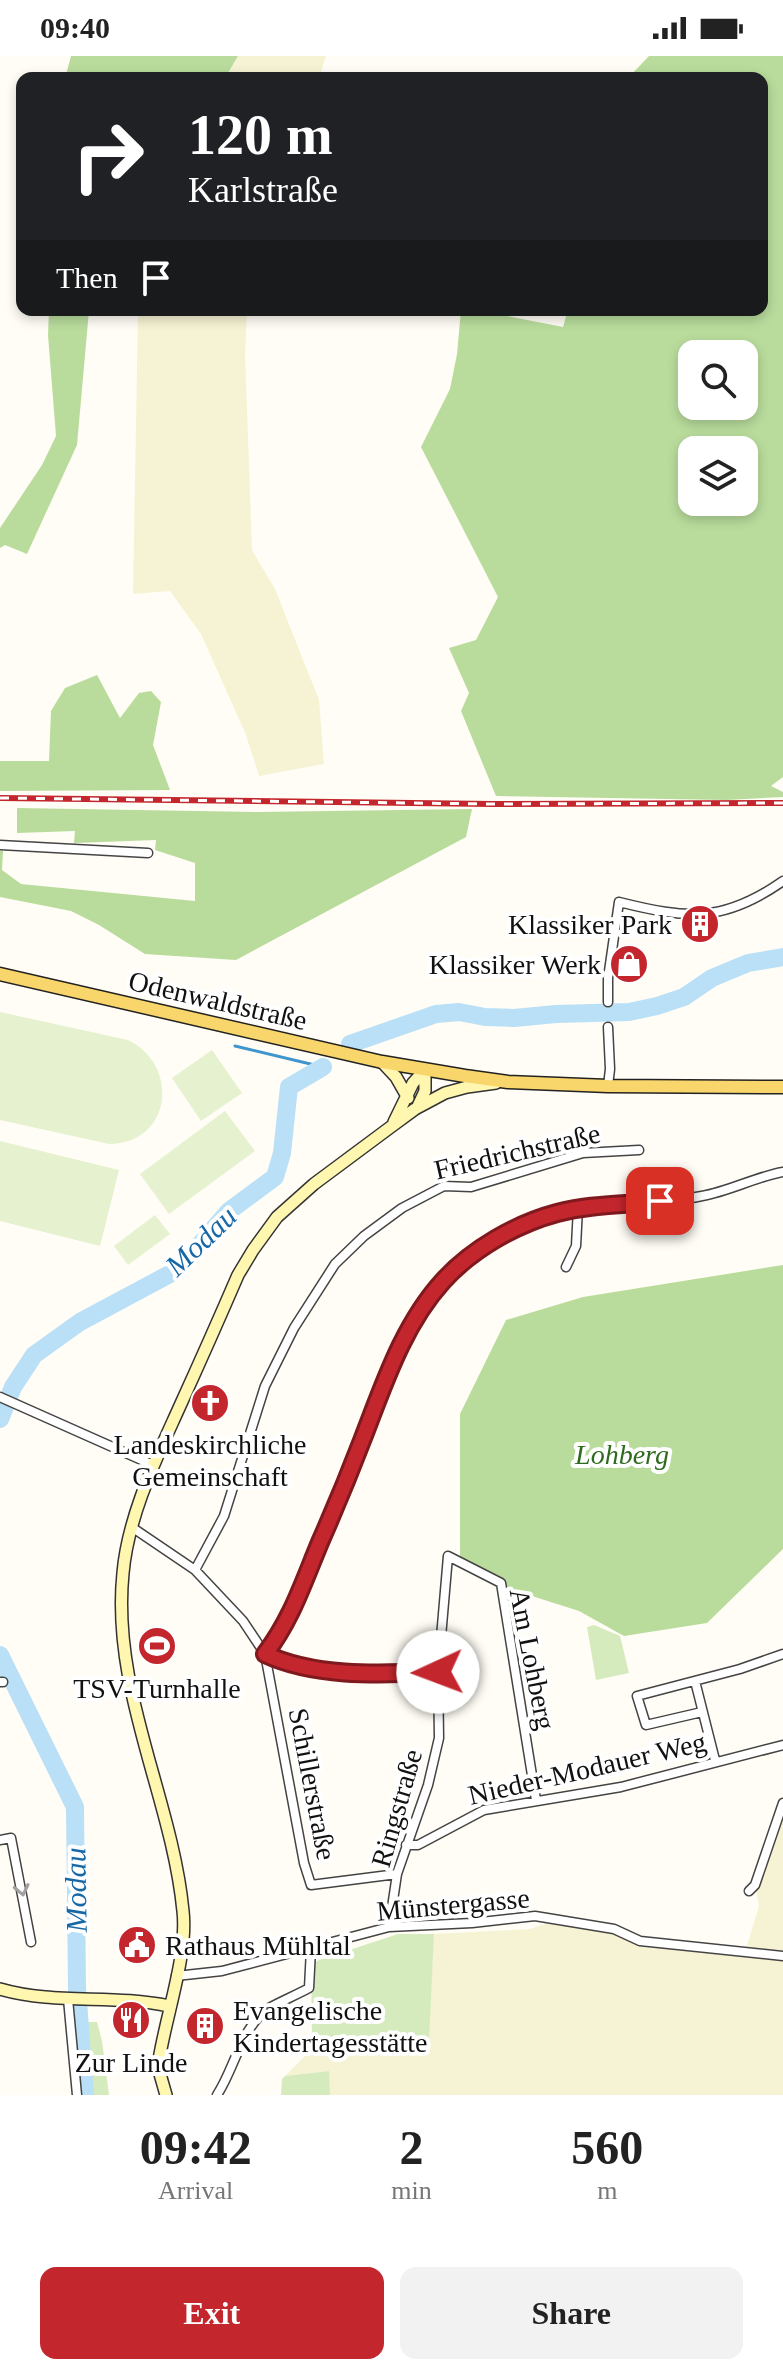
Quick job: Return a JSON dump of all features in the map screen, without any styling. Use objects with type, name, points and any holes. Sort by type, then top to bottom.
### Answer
[{"type":"main road","name":"Odenwaldstraße","points":[[0,974],[382,1062],[508,1082],[783,1087]]},
{"type":"main road","points":[[382,1062],[396,1077],[408,1098]]},
{"type":"main road","points":[[392,1126],[413,1083],[425,1070]]},
{"type":"main road","points":[[415,1109],[425,1091],[425,1070]]},
{"type":"main road","points":[[166,2095],[159,2060],[183,1947],[183,1912],[166,1824],[138,1721],[124,1641],[123,1571],[153,1465],[238,1275],[277,1217],[415,1109],[457,1089],[508,1082]]},
{"type":"main road","points":[[0,1989],[42,1998],[143,2000],[169,2006]]},
{"type":"street","points":[[0,845],[148,853]]},
{"type":"street","points":[[608,1002],[608,978],[619,902],[665,913],[717,914],[739,907],[783,881]]},
{"type":"street","points":[[608,1027],[608,1086]]},
{"type":"street","name":"Friedrichstraße","points":[[195,1570],[224,1516],[265,1386],[294,1328],[335,1264],[364,1236],[402,1208],[444,1186],[471,1187],[583,1153],[639,1150]]},
{"type":"street","points":[[265,1654],[283,1630],[348,1478],[385,1379],[411,1325],[443,1281],[470,1257],[516,1228],[555,1213],[703,1196],[783,1172]]},
{"type":"street","points":[[566,1267],[576,1246],[578,1208]]},
{"type":"street","points":[[0,1397],[153,1465]]},
{"type":"street","points":[[133,1528],[195,1570],[243,1621],[265,1654],[281,1661],[326,1669],[392,1674],[438,1672]]},
{"type":"street","name":"Ringstraße","points":[[389,1927],[397,1874],[428,1785],[439,1738],[438,1672],[448,1556]]},
{"type":"street","name":"Am Lohberg","points":[[448,1556],[501,1583],[536,1800]]},
{"type":"street","name":"Schillerstraße","points":[[265,1654],[304,1863],[311,1885],[397,1874]]},
{"type":"street","points":[[702,1712],[646,1725],[637,1696],[783,1654]]},
{"type":"street","points":[[695,1681],[715,1760]]},
{"type":"street","name":"Nieder-Modauer Weg","points":[[406,1845],[418,1845],[484,1810],[621,1787],[715,1760],[783,1745]]},
{"type":"street","points":[[749,1891],[755,1885],[783,1803]]},
{"type":"street","points":[[0,1840],[11,1838],[31,1942]]},
{"type":"street","name":"Münstergasse","points":[[176,1976],[222,1971],[389,1927],[535,1916],[614,1929],[640,1941],[783,1956]]},
{"type":"street","points":[[217,2095],[256,2020],[267,2009],[309,1988],[311,1949]]},
{"type":"street","points":[[68,1999],[77,2095]]},
{"type":"shaded area","points":[[238,56],[326,56],[321,72],[229,72]]},
{"type":"shaded area","points":[[138,316],[247,316],[245,354],[252,550],[275,589],[319,700],[324,764],[259,776],[246,735],[201,634],[170,591],[133,594]]},
{"type":"shaded area","points":[[783,1803],[783,2095],[330,2095],[328,2071],[285,2076],[316,2045],[428,2041],[434,1934],[530,1929],[556,1920],[614,1929],[640,1941],[745,1952],[759,1906],[755,1885]]},
{"type":"green space","points":[[71,56],[238,56],[229,72],[67,72]]},
{"type":"green space","points":[[649,56],[783,56],[783,777],[771,786],[783,792],[783,797],[726,800],[496,796],[461,711],[469,693],[449,648],[476,640],[498,597],[421,447],[450,389],[460,316],[507,316],[563,327],[566,316],[768,316],[768,72],[634,72]]},
{"type":"green space","points":[[49,316],[88,316],[77,445],[27,554],[5,545],[0,548],[0,528],[42,465],[56,436]]},
{"type":"green space","points":[[97,675],[120,718],[139,693],[151,691],[161,702],[153,745],[170,790],[0,791],[0,761],[49,761],[51,711],[65,688]]},
{"type":"green space","points":[[17,808],[258,812],[472,809],[466,837],[236,960],[145,954],[71,911],[0,897],[0,851],[3,851],[2,870],[21,884],[195,901],[195,863],[155,850],[156,840],[74,843],[75,831],[17,833]]},
{"type":"green space","points":[[0,1012],[128,1040],[145,1052],[156,1067],[162,1084],[162,1102],[156,1118],[146,1131],[130,1141],[109,1144],[0,1120]]},
{"type":"green space","points":[[212,1050],[242,1093],[201,1121],[172,1078]]},
{"type":"green space","points":[[225,1111],[255,1151],[169,1214],[140,1174]]},
{"type":"green space","points":[[0,1141],[119,1170],[100,1246],[0,1221]]},
{"type":"green space","points":[[155,1215],[170,1234],[128,1265],[114,1246]]},
{"type":"green space","name":"Lohberg","points":[[783,1265],[783,1549],[707,1623],[624,1636],[579,1611],[513,1590],[460,1559],[460,1414],[506,1320],[583,1297]]},
{"type":"green space","points":[[594,1625],[620,1636],[629,1673],[596,1680],[587,1627]]},
{"type":"green space","points":[[398,1934],[434,1934],[429,2041],[411,2046],[397,2040],[319,2046],[312,2042],[311,1965]]},
{"type":"green space","points":[[72,2010],[84,2010],[85,2022],[97,2022],[109,2095],[80,2095]]},
{"type":"green space","points":[[329,2071],[330,2095],[281,2095],[285,2076]]},
{"type":"waterway","name":"Modau","points":[[350,1044],[436,1014],[459,1012],[514,1018],[629,1012],[684,997],[712,978],[748,963],[783,957]]},
{"type":"waterway","points":[[235,1046],[323,1067]]},
{"type":"waterway","name":"Modau","points":[[0,1419],[13,1387],[34,1355],[80,1322],[179,1269],[229,1211],[275,1177],[282,1153],[289,1087],[323,1067]]},
{"type":"waterway","name":"Modau","points":[[0,1655],[75,1807],[77,1988],[85,2095]]},
{"type":"railway","points":[[0,798],[492,804],[783,803]]},
{"type":"place","name":"Klassiker Park","points":[[700,924]]},
{"type":"place","name":"Klassiker Werk","points":[[629,964]]},
{"type":"place","name":"Landeskirchliche Gemeinschaft","points":[[210,1403]]},
{"type":"place","name":"TSV-Turnhalle","points":[[157,1646]]},
{"type":"place","name":"Rathaus Mühltal","points":[[137,1945]]},
{"type":"place","name":"Zur Linde","points":[[131,2020]]},
{"type":"place","name":"Evangelische Kindertagesstätte","points":[[205,2026]]},
{"type":"route","points":[[438,1672],[392,1674],[326,1669],[281,1661],[265,1654],[283,1630],[348,1478],[385,1379],[411,1325],[443,1281],[470,1257],[501,1237],[555,1213],[594,1205],[660,1201]]}]
